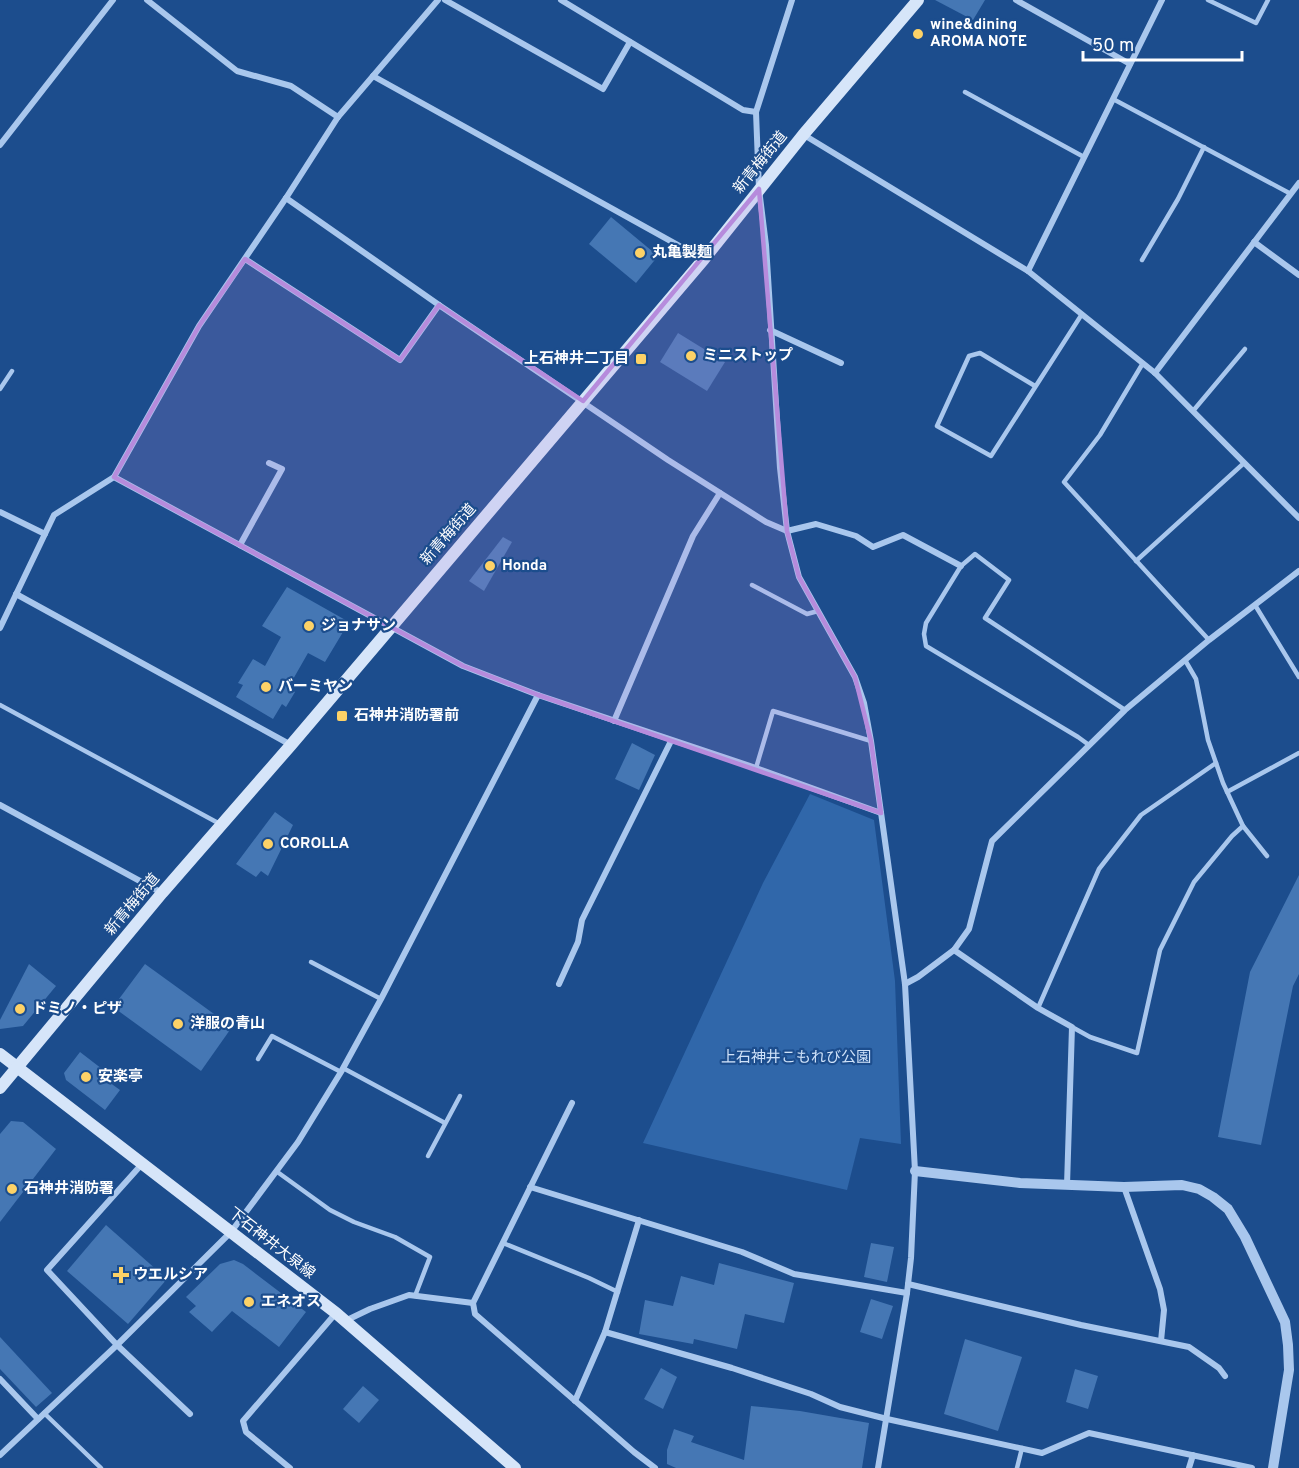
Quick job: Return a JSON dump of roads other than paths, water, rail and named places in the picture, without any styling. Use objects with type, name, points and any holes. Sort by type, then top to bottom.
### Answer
[{"type":"main road","name":"新青梅街道","points":[[0,1088],[220,824],[291,745],[704,259],[803,135],[918,0]]},
{"type":"main road","name":"下石神井大泉線","points":[[0,1054],[341,1317],[515,1468]]},
{"type":"street","points":[[0,145],[113,0]]},
{"type":"street","points":[[147,0],[237,71],[291,86],[338,117]]},
{"type":"street","points":[[0,628],[54,515],[114,477],[199,326],[338,117],[438,0]]},
{"type":"street","points":[[445,0],[603,89],[630,42]]},
{"type":"street","points":[[561,0],[743,110],[756,112]]},
{"type":"street","points":[[792,0],[756,112],[759,189],[766,245],[780,468],[787,531],[799,577],[855,677],[864,704],[905,984],[915,1171],[907,1293],[878,1468]]},
{"type":"street","points":[[1016,0],[1130,64]]},
{"type":"street","points":[[1028,271],[1162,0]]},
{"type":"street","points":[[374,76],[704,259]]},
{"type":"street","points":[[803,135],[1028,271],[1155,373],[1299,518]]},
{"type":"street","points":[[1155,373],[1299,183]]},
{"type":"street","points":[[286,198],[439,305],[766,522],[787,531],[816,524],[856,536],[873,547],[903,535],[961,566]]},
{"type":"street","points":[[1254,242],[1299,274]]},
{"type":"street","points":[[245,259],[400,360],[439,305]]},
{"type":"street","points":[[770,330],[841,363]]},
{"type":"street","points":[[240,545],[282,470],[269,463]]},
{"type":"street","points":[[114,477],[389,628],[463,666],[538,695],[756,768],[881,813]]},
{"type":"street","points":[[614,721],[693,536],[720,493]]},
{"type":"street","points":[[0,512],[45,534]]},
{"type":"street","points":[[905,984],[954,950],[969,929],[992,841],[1125,710],[1209,640],[1299,571]]},
{"type":"street","points":[[16,594],[291,745]]},
{"type":"street","points":[[0,1455],[117,1345],[231,1232],[298,1142],[342,1070],[381,999],[538,695]]},
{"type":"street","points":[[559,984],[578,942],[582,920],[671,741]]},
{"type":"street","points":[[0,805],[162,893]]},
{"type":"street","points":[[954,950],[1038,1008],[1072,1027],[1067,1185]]},
{"type":"street","points":[[572,1103],[473,1303],[475,1314],[655,1468]]},
{"type":"street","points":[[143,1164],[47,1270],[117,1345],[190,1414]]},
{"type":"street","points":[[915,1171],[1020,1183],[1124,1187],[1182,1185],[1199,1189],[1228,1209],[1245,1237],[1278,1304],[1288,1344],[1285,1399],[1273,1468]]},
{"type":"street","points":[[530,1187],[742,1252],[794,1274],[907,1293]]},
{"type":"street","points":[[1124,1187],[1160,1289],[1164,1310],[1161,1341]]},
{"type":"street","points":[[575,1401],[605,1332],[639,1220]]},
{"type":"street","points":[[908,1284],[1189,1347],[1219,1368],[1225,1376]]},
{"type":"street","points":[[290,1468],[246,1432],[243,1421],[341,1317],[409,1294],[473,1303]]},
{"type":"street","points":[[605,1332],[732,1368],[811,1394],[840,1407],[1042,1453],[1089,1433],[1252,1468]]},
{"type":"street","points":[[0,1379],[38,1419]]},
{"type":"street","points":[[1189,1468],[1193,1455]]},
{"type":"lane","points":[[1208,0],[1256,23],[1268,0]]},
{"type":"lane","points":[[965,92],[1084,157]]},
{"type":"lane","points":[[1113,99],[1291,194]]},
{"type":"lane","points":[[1142,261],[1178,199],[1204,147]]},
{"type":"lane","points":[[1035,386],[980,353],[969,356],[937,426],[991,456],[1082,314]]},
{"type":"lane","points":[[1193,411],[1245,349]]},
{"type":"lane","points":[[1143,363],[1100,435],[1064,482],[1209,640]]},
{"type":"lane","points":[[0,389],[12,370]]},
{"type":"lane","points":[[1136,561],[1244,463]]},
{"type":"lane","points":[[1089,746],[1078,737],[926,646],[924,634],[926,623],[961,566],[975,554],[1010,580],[985,618],[1125,710]]},
{"type":"lane","points":[[753,585],[807,614],[818,611]]},
{"type":"lane","points":[[1255,605],[1299,678]]},
{"type":"lane","points":[[1185,660],[1196,679],[1208,740],[1227,792],[1243,826],[1267,856]]},
{"type":"lane","points":[[0,705],[220,824]]},
{"type":"lane","points":[[756,768],[773,711],[871,741]]},
{"type":"lane","points":[[1227,792],[1299,753]]},
{"type":"lane","points":[[1038,1008],[1100,869],[1141,815],[1216,763]]},
{"type":"lane","points":[[1072,1027],[1090,1037],[1137,1053],[1160,950],[1194,882],[1243,826]]},
{"type":"lane","points":[[311,962],[381,999]]},
{"type":"lane","points":[[258,1059],[272,1036],[445,1123]]},
{"type":"lane","points":[[428,1156],[460,1096]]},
{"type":"lane","points":[[276,1172],[330,1210],[354,1222],[395,1237],[430,1257],[415,1296]]},
{"type":"lane","points":[[503,1243],[618,1292]]},
{"type":"lane","points":[[44,1413],[101,1468]]},
{"type":"lane","points":[[1017,1468],[1022,1448]]},
{"type":"place","name":"wine&dining AROMA NOTE","points":[[918,34]]},
{"type":"place","name":"丸亀製麺","points":[[640,253]]},
{"type":"place","name":"ミニストップ","points":[[691,356]]},
{"type":"place","name":"上石神井二丁目","points":[[641,359]]},
{"type":"place","name":"Honda","points":[[490,566]]},
{"type":"place","name":"ジョナサン","points":[[309,626]]},
{"type":"place","name":"バーミヤン","points":[[266,687]]},
{"type":"place","name":"石神井消防署前","points":[[342,716]]},
{"type":"place","name":"COROLLA","points":[[268,844]]},
{"type":"place","name":"ドミノ・ピザ","points":[[20,1009]]},
{"type":"place","name":"洋服の青山","points":[[178,1024]]},
{"type":"place","name":"安楽亭","points":[[86,1077]]},
{"type":"place","name":"石神井消防署","points":[[12,1189]]},
{"type":"place","name":"ウエルシア","points":[[121,1275]]},
{"type":"place","name":"エネオス","points":[[249,1302]]},
{"type":"park label","name":"上石神井こもれび公園","points":[[796,1058]]}]
